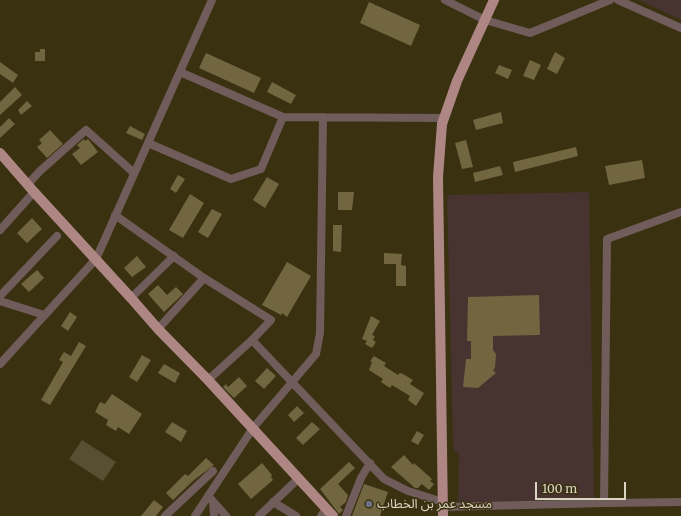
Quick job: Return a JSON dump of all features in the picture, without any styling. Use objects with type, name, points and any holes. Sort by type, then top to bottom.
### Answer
[{"type":"main road","points":[[443,508],[438,177],[442,124],[457,81],[494,0]]},
{"type":"main road","points":[[0,152],[30,188],[132,298],[158,329],[253,428],[298,478],[327,514]]},
{"type":"street","points":[[0,364],[96,259],[212,0]]},
{"type":"street","points":[[445,0],[485,20],[530,33],[610,0]]},
{"type":"street","points":[[619,0],[681,28]]},
{"type":"street","points":[[180,72],[283,117],[444,118]]},
{"type":"street","points":[[148,143],[231,179],[261,169],[283,117]]},
{"type":"street","points":[[195,516],[210,499],[253,428],[316,354],[320,333],[323,117]]},
{"type":"street","points":[[0,230],[30,188],[40,171],[86,130],[134,174]]},
{"type":"street","points":[[604,503],[607,239],[681,212]]},
{"type":"street","points":[[115,215],[204,278],[271,320],[252,340],[208,380]]},
{"type":"street","points":[[0,296],[57,236]]},
{"type":"street","points":[[132,298],[174,256]]},
{"type":"street","points":[[158,329],[204,278]]},
{"type":"street","points":[[0,300],[44,315]]},
{"type":"street","points":[[252,340],[384,479],[443,508],[681,502]]},
{"type":"street","points":[[346,516],[361,478],[370,463]]},
{"type":"street","points":[[166,516],[213,471]]},
{"type":"street","points":[[259,516],[298,478]]},
{"type":"street","points":[[210,499],[214,516]]},
{"type":"street","points":[[210,499],[226,516]]},
{"type":"street","points":[[273,502],[296,516]]},
{"type":"shaded area","points":[[639,0],[681,0],[681,20]]},
{"type":"shaded area","points":[[589,192],[594,499],[458,503],[459,453],[455,452],[453,442],[447,195]]},
{"type":"shaded area","points":[[82,440],[116,462],[103,481],[69,459]]},
{"type":"building","points":[[369,2],[420,25],[411,46],[360,23]]},
{"type":"building","points":[[40,49],[45,49],[45,61],[35,61],[35,52],[40,52]]},
{"type":"building","points":[[555,52],[565,58],[557,74],[547,69]]},
{"type":"building","points":[[206,53],[261,78],[254,93],[199,68]]},
{"type":"building","points":[[530,60],[541,65],[534,80],[523,76]]},
{"type":"building","points":[[0,62],[18,75],[13,83],[0,74]]},
{"type":"building","points":[[499,65],[512,70],[508,79],[495,73]]},
{"type":"building","points":[[272,82],[296,95],[291,104],[267,92]]},
{"type":"building","points":[[15,87],[22,95],[0,115],[0,102]]},
{"type":"building","points":[[27,101],[32,106],[21,115],[18,110]]},
{"type":"building","points":[[501,112],[503,123],[476,130],[473,120]]},
{"type":"building","points":[[9,118],[15,124],[0,138],[0,127]]},
{"type":"building","points":[[130,126],[145,134],[142,140],[126,133]]},
{"type":"building","points":[[50,130],[63,144],[47,158],[37,147],[42,143],[39,140]]},
{"type":"building","points":[[84,139],[85,141],[88,139],[98,152],[81,165],[72,154],[80,148],[77,145]]},
{"type":"building","points":[[466,140],[473,167],[462,169],[455,143]]},
{"type":"building","points":[[576,147],[578,156],[515,172],[513,162]]},
{"type":"building","points":[[642,160],[645,178],[609,185],[605,166]]},
{"type":"building","points":[[500,166],[503,175],[475,182],[473,173]]},
{"type":"building","points":[[178,175],[185,179],[176,193],[170,189]]},
{"type":"building","points":[[267,177],[279,184],[265,208],[253,200]]},
{"type":"building","points":[[338,192],[354,192],[352,210],[338,210]]},
{"type":"building","points":[[190,194],[204,203],[183,238],[169,230]]},
{"type":"building","points":[[212,209],[222,214],[208,238],[198,232]]},
{"type":"building","points":[[32,218],[42,229],[27,243],[17,233]]},
{"type":"building","points":[[333,225],[342,225],[341,252],[333,251]]},
{"type":"building","points":[[384,253],[402,254],[401,265],[406,266],[406,286],[396,286],[396,264],[384,264]]},
{"type":"building","points":[[137,256],[146,267],[132,277],[124,268]]},
{"type":"building","points":[[287,262],[311,276],[287,317],[282,313],[281,315],[262,305]]},
{"type":"building","points":[[37,270],[44,278],[29,292],[21,284]]},
{"type":"building","points":[[158,285],[167,295],[176,287],[183,294],[164,312],[148,294]]},
{"type":"building","points":[[539,295],[540,335],[493,336],[493,350],[496,354],[495,368],[493,370],[496,373],[478,388],[463,387],[466,359],[471,359],[471,341],[467,341],[468,297]]},
{"type":"building","points":[[70,312],[77,317],[68,331],[61,326]]},
{"type":"building","points":[[371,316],[380,321],[372,335],[375,336],[373,340],[376,342],[372,348],[365,344],[367,341],[362,339]]},
{"type":"building","points":[[79,342],[86,346],[50,405],[41,400],[63,362],[59,360],[64,352],[71,356]]},
{"type":"building","points":[[142,355],[151,360],[137,382],[129,377]]},
{"type":"building","points":[[374,356],[386,363],[384,366],[398,375],[400,373],[403,374],[413,380],[410,384],[424,393],[416,406],[408,400],[410,396],[392,385],[390,388],[381,382],[383,379],[369,370],[372,362],[370,361]]},
{"type":"building","points":[[164,364],[180,373],[175,383],[158,373]]},
{"type":"building","points":[[267,368],[276,376],[264,389],[255,381]]},
{"type":"building","points":[[239,377],[247,386],[234,398],[223,387],[226,384],[228,387]]},
{"type":"building","points":[[112,394],[142,414],[129,434],[118,427],[116,431],[106,425],[108,420],[95,412],[100,402],[105,404]]},
{"type":"building","points":[[297,406],[304,413],[294,422],[288,415]]},
{"type":"building","points":[[172,422],[187,431],[181,442],[165,432]]},
{"type":"building","points":[[312,422],[320,429],[303,445],[296,438]]},
{"type":"building","points":[[417,431],[424,435],[418,445],[411,441]]},
{"type":"building","points":[[404,455],[413,465],[414,463],[432,479],[430,481],[434,484],[429,490],[422,484],[418,488],[415,488],[391,467]]},
{"type":"building","points":[[206,458],[214,465],[194,480],[173,500],[166,493],[185,474],[188,476]]},
{"type":"building","points":[[349,462],[355,468],[338,484],[348,495],[346,502],[340,507],[343,510],[339,514],[320,489]]},
{"type":"building","points":[[262,463],[272,475],[271,477],[273,480],[251,499],[238,484]]},
{"type":"building","name":"مسجد عمر بن الخطاب","points":[[364,484],[388,492],[380,516],[352,516]]},
{"type":"building","points":[[154,500],[163,507],[156,516],[141,516]]},
{"type":"place","name":"مسجد عمر بن الخطاب","points":[[369,504]]}]
